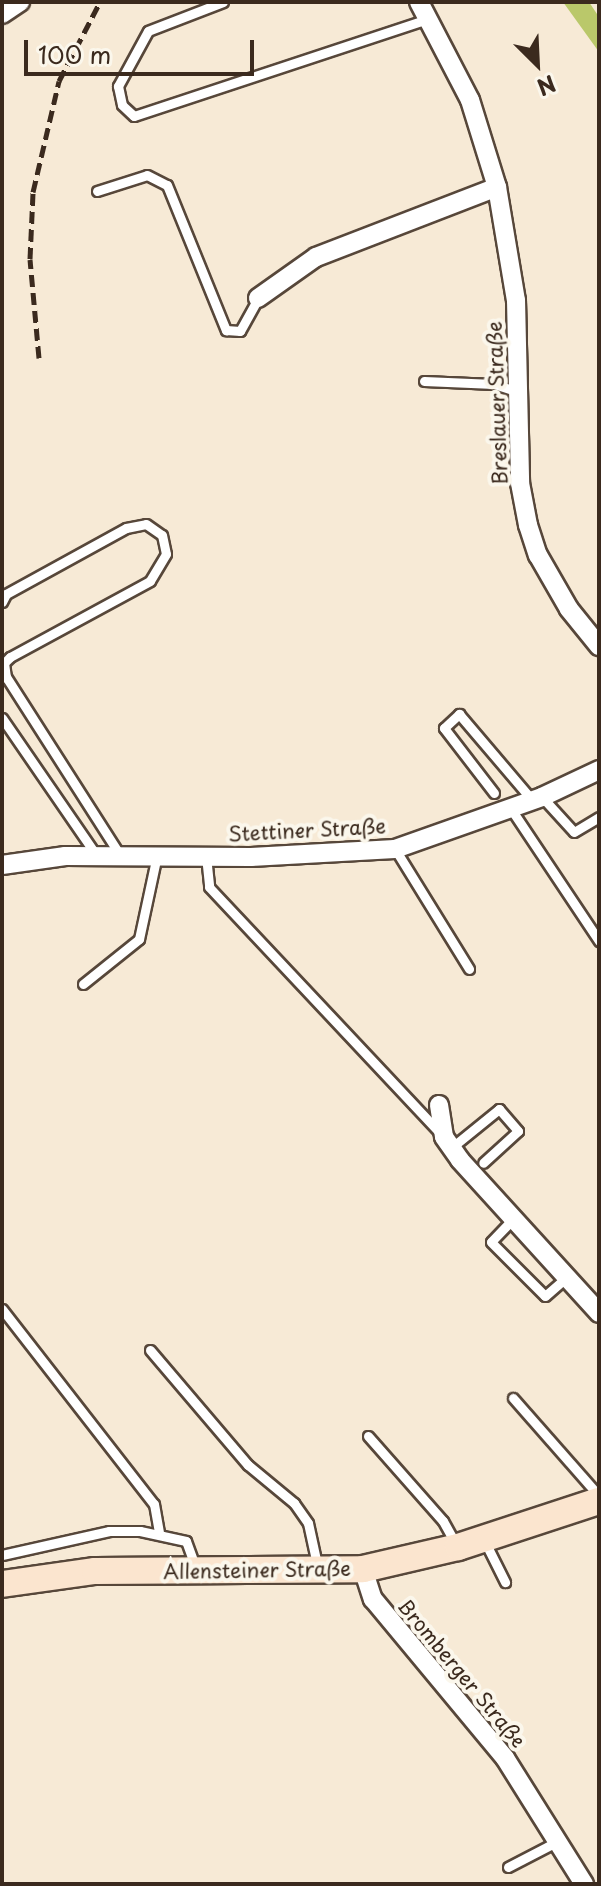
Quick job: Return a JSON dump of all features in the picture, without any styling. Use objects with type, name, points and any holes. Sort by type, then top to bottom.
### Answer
[{"type":"street","points":[[2,14],[20,2]]},
{"type":"street","name":"Breslauer Straße","points":[[425,10],[470,100],[497,187],[516,300],[521,393],[520,483],[528,525],[538,555],[569,609],[599,646]]},
{"type":"street","points":[[258,298],[316,257],[497,187]]},
{"type":"street","name":"Stettiner Straße","points":[[2,865],[96,855],[206,856],[395,849],[538,799],[599,770]]},
{"type":"street","points":[[439,1105],[447,1143],[512,1220],[599,1313]]},
{"type":"street","name":"Allensteiner Straße","points":[[2,1584],[66,1573],[319,1572],[363,1569],[471,1543],[599,1498]]},
{"type":"street","name":"Bromberger Straße","points":[[363,1569],[373,1599],[474,1717],[584,1884]]},
{"type":"lane","points":[[223,2],[148,31],[118,86],[122,105],[134,116],[425,10]]},
{"type":"lane","points":[[97,191],[147,175],[167,185],[226,330],[240,331],[258,298]]},
{"type":"lane","points":[[424,381],[494,384],[521,393]]},
{"type":"lane","points":[[2,602],[6,594],[126,528],[146,524],[162,535],[166,554],[162,569],[150,581],[4,663],[4,674],[120,855]]},
{"type":"lane","points":[[494,793],[444,728],[459,714],[563,826],[574,832],[599,817]]},
{"type":"lane","points":[[2,718],[96,855]]},
{"type":"lane","points":[[511,809],[599,941]]},
{"type":"lane","points":[[395,849],[469,969]]},
{"type":"lane","points":[[83,984],[139,939],[157,855]]},
{"type":"lane","points":[[206,856],[209,887],[447,1143],[499,1109],[518,1131],[483,1163]]},
{"type":"lane","points":[[512,1220],[491,1242],[545,1296],[566,1278]]},
{"type":"lane","points":[[2,1309],[154,1504],[159,1532]]},
{"type":"lane","points":[[150,1350],[248,1465],[294,1503],[308,1523],[319,1572]]},
{"type":"lane","points":[[513,1398],[599,1498]]},
{"type":"lane","points":[[368,1436],[443,1521],[471,1543],[505,1582]]},
{"type":"lane","points":[[2,1555],[109,1531],[159,1532],[186,1541],[197,1571]]},
{"type":"lane","points":[[508,1867],[558,1841]]},
{"type":"green space","points":[[563,2],[589,2],[599,17],[599,52]]},
{"type":"railway","points":[[39,358],[30,259],[33,192],[59,81],[100,2]]}]
